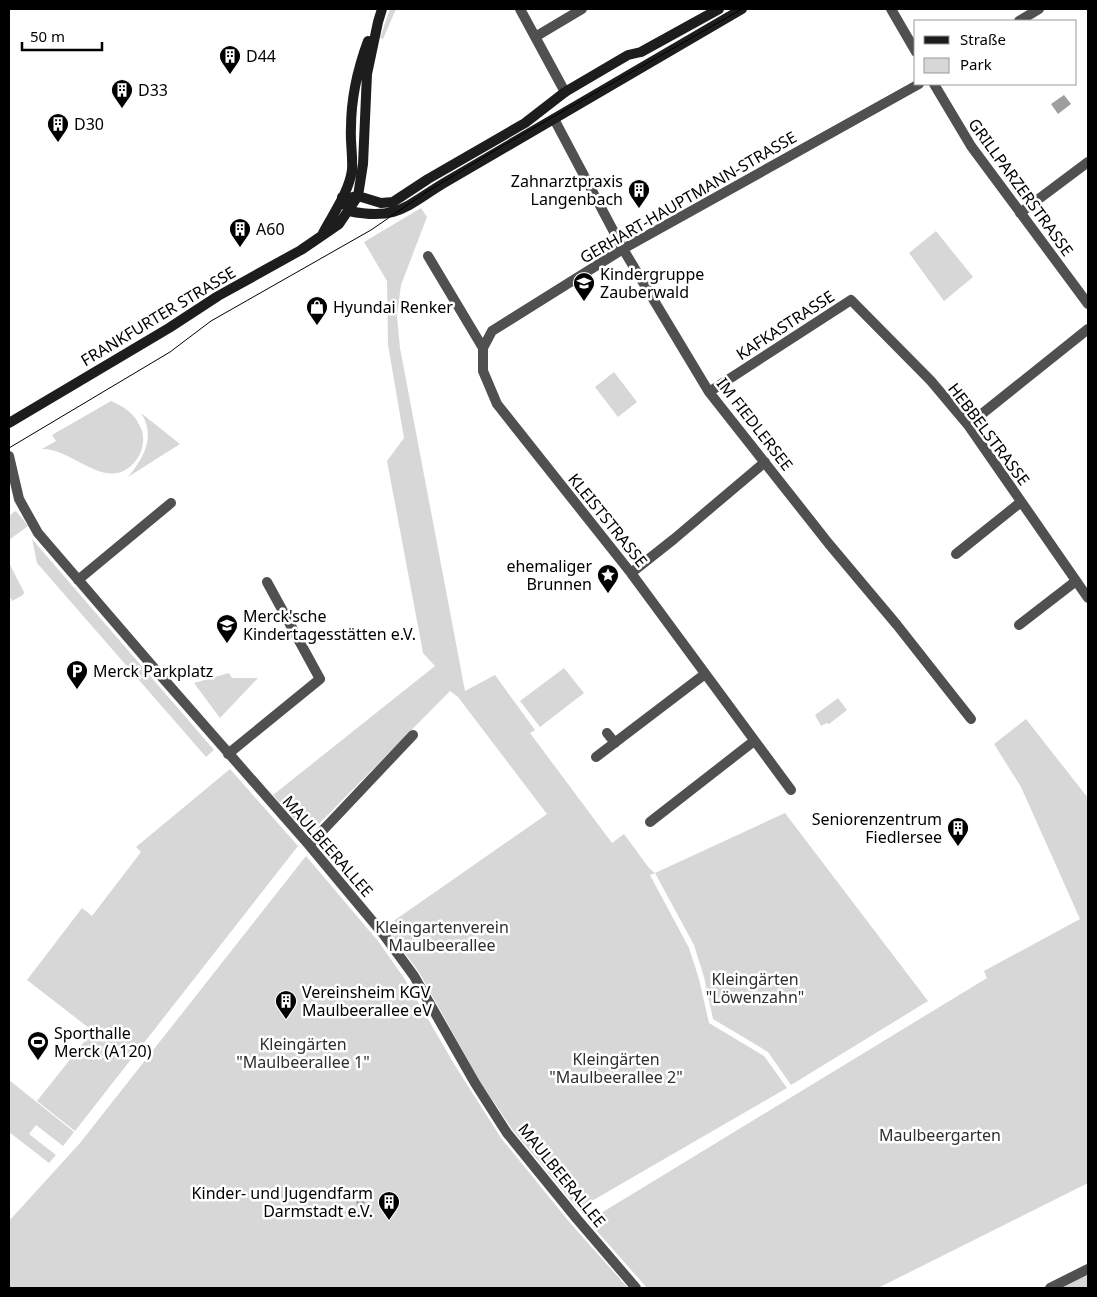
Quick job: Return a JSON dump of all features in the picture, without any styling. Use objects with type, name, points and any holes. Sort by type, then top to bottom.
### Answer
[{"type":"street","points":[[358,196],[363,164],[367,74],[382,9]]},
{"type":"street","points":[[520,9],[566,92]]},
{"type":"street","points":[[536,37],[582,9]]},
{"type":"street","points":[[719,9],[641,52],[628,55],[566,92],[525,123],[428,179],[393,202],[380,203],[358,196],[342,197],[349,210],[368,215],[384,214],[406,208],[444,183],[660,55],[742,9]]},
{"type":"street","points":[[891,9],[914,49]]},
{"type":"street","points":[[1021,20],[1038,9]]},
{"type":"street","name":"FRANKFURTER STRASSE","points":[[322,235],[342,197],[352,170],[351,126],[358,76],[368,41],[378,22]]},
{"type":"street","name":"GERHART-HAUPTMANN-STRASSE","points":[[483,348],[492,331],[623,249],[917,85]]},
{"type":"street","name":"GRILLPARZERSTRASSE","points":[[935,85],[971,146],[1088,304]]},
{"type":"street","points":[[547,106],[554,119]]},
{"type":"street","name":"IM FIEDLERSEE","points":[[554,119],[623,249],[709,392],[971,720]]},
{"type":"street","points":[[1020,213],[1088,162]]},
{"type":"street","name":"FRANKFURTER STRASSE","points":[[9,423],[169,328],[218,296],[301,250],[339,224],[358,196]]},
{"type":"street","name":"KLEISTSTRASSE","points":[[428,256],[483,348],[483,371],[497,404],[631,573],[791,790]]},
{"type":"street","name":"KAFKASTRASSE","points":[[709,392],[851,300]]},
{"type":"street","name":"HEBBELSTRASSE","points":[[851,300],[931,381],[968,425],[1088,598]]},
{"type":"street","points":[[968,425],[1088,329]]},
{"type":"street","name":"MAULBEERALLEE","points":[[9,456],[14,482],[23,506],[38,533],[309,845],[368,916],[414,976],[475,1083],[507,1133],[636,1288]]},
{"type":"street","points":[[631,573],[765,462]]},
{"type":"street","points":[[956,554],[1022,502]]},
{"type":"street","points":[[78,580],[171,503]]},
{"type":"street","points":[[1019,626],[1076,581]]},
{"type":"street","points":[[228,754],[320,678],[267,582]]},
{"type":"street","points":[[596,757],[705,674]]},
{"type":"street","points":[[607,733],[615,743]]},
{"type":"street","points":[[309,845],[412,735]]},
{"type":"street","points":[[650,822],[754,741]]},
{"type":"street","points":[[1050,1288],[1088,1269]]},
{"type":"green space","points":[[390,9],[396,9],[383,39],[380,38]]},
{"type":"green space","points":[[421,208],[427,217],[401,285],[397,316],[400,348],[465,691],[495,675],[535,730],[530,733],[612,843],[624,834],[649,868],[655,873],[650,875],[689,948],[699,979],[709,1023],[764,1056],[787,1088],[578,1209],[512,1129],[479,1080],[419,972],[385,927],[547,814],[458,697],[450,691],[308,835],[273,795],[435,666],[423,653],[387,461],[404,438],[388,345],[387,281],[364,242]]},
{"type":"green space","points":[[936,231],[973,277],[944,301],[909,253]]},
{"type":"green space","points":[[614,372],[637,402],[618,417],[595,387]]},
{"type":"green space","points":[[111,401],[131,414],[140,426],[143,434],[139,455],[126,469],[115,473],[103,472],[66,455],[42,449],[56,441],[52,435]]},
{"type":"green space","points":[[141,413],[180,444],[128,477],[139,462],[148,438],[148,430]]},
{"type":"green space","points":[[16,511],[28,526],[9,540],[9,519]]},
{"type":"green space","points":[[32,539],[214,750],[206,757],[37,563]]},
{"type":"green space","points":[[9,563],[24,592],[23,595],[12,601],[9,595]]},
{"type":"green space","points":[[564,668],[584,693],[540,727],[520,701]]},
{"type":"green space","points":[[229,673],[232,678],[258,678],[220,718],[194,683]]},
{"type":"green space","points":[[838,698],[847,710],[829,724],[821,726],[815,715]]},
{"type":"green space","name":"Maulbeergarten","points":[[1026,719],[1088,798],[1088,1183],[878,1288],[647,1288],[588,1221],[987,978],[984,971],[1080,919],[1021,787],[994,744]]},
{"type":"green space","points":[[230,769],[298,846],[75,1131],[37,1101],[92,1032],[129,1059],[27,980],[82,908],[92,916],[141,852],[136,847]]},
{"type":"green space","name":"Kleingärten \"Löwenzahn\"","points":[[785,813],[928,1001],[791,1085],[768,1052],[713,1019],[704,977],[694,945],[655,873]]},
{"type":"green space","name":"Kleingärten \"Maulbeerallee 1\"","points":[[306,856],[378,941],[406,981],[454,1064],[501,1138],[571,1224],[628,1288],[9,1288],[9,1221],[80,1143]]},
{"type":"green space","points":[[9,1080],[74,1132],[63,1146],[36,1125],[29,1134],[56,1155],[49,1163],[9,1132]]},
{"type":"green space","points":[[1088,1275],[1088,1288],[1061,1288]]},
{"type":"shaded area","points":[[1064,95],[1071,104],[1058,114],[1051,104]]},
{"type":"shaded area","points":[[363,1188],[369,1194],[365,1200],[364,1207],[361,1208],[356,1204],[360,1190]]},
{"type":"tram line","points":[[9,448],[170,352],[211,321],[371,230],[425,193],[504,145],[742,9]]},
{"type":"place","name":"D44","points":[[230,75]]},
{"type":"place","name":"D33","points":[[122,109]]},
{"type":"place","name":"D30","points":[[58,143]]},
{"type":"place","name":"Zahnarztpraxis Langenbach","points":[[639,209]]},
{"type":"place","name":"A60","points":[[240,248]]},
{"type":"place","name":"Kindergruppe Zauberwald","points":[[584,302]]},
{"type":"place","name":"Hyundai Renker","points":[[317,326]]},
{"type":"place","name":"ehemaliger Brunnen","points":[[608,594]]},
{"type":"place","name":"Merck'sche Kindertagesstätten e.V.","points":[[227,644]]},
{"type":"place","name":"Merck Parkplatz","points":[[77,690]]},
{"type":"place","name":"Seniorenzentrum Fiedlersee","points":[[958,847]]},
{"type":"place","name":"Vereinsheim KGV Maulbeerallee eV","points":[[286,1020]]},
{"type":"place","name":"Sporthalle Merck (A120)","points":[[38,1061]]},
{"type":"place","name":"Kinder- und Jugendfarm Darmstadt e.V.","points":[[389,1221]]},
{"type":"park label","name":"Kleingartenverein Maulbeerallee","points":[[442,936]]},
{"type":"park label","name":"Kleingärten \"Maulbeerallee 2\"","points":[[616,1068]]}]
